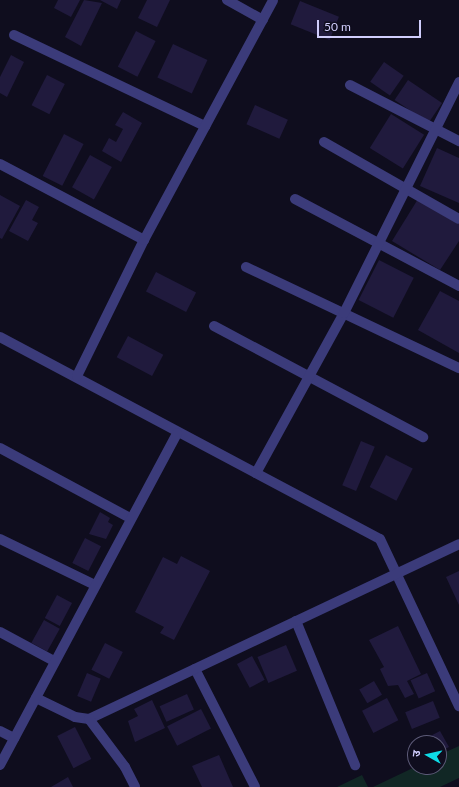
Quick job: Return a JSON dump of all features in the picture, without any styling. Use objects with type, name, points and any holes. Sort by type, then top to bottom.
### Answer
[{"type":"street","points":[[227,0],[263,20]]},
{"type":"street","points":[[77,376],[144,240],[273,0]]},
{"type":"street","points":[[14,35],[205,126]]},
{"type":"street","points":[[256,473],[344,313],[459,82]]},
{"type":"street","points":[[350,85],[459,140]]},
{"type":"street","points":[[324,142],[408,186],[459,219]]},
{"type":"street","points":[[0,164],[144,240]]},
{"type":"street","points":[[295,199],[459,286]]},
{"type":"street","points":[[246,267],[459,368]]},
{"type":"street","points":[[214,326],[423,438]]},
{"type":"street","points":[[0,337],[77,376],[177,433],[371,532],[380,539],[398,573],[459,706]]},
{"type":"street","points":[[0,765],[130,518],[177,433]]},
{"type":"street","points":[[0,448],[130,518]]},
{"type":"street","points":[[0,539],[95,585]]},
{"type":"street","points":[[36,698],[79,719],[89,718],[459,544]]},
{"type":"street","points":[[296,621],[355,765]]},
{"type":"street","points":[[0,632],[54,662]]},
{"type":"street","points":[[195,668],[255,787]]},
{"type":"street","points":[[89,718],[125,767],[135,787]]},
{"type":"street","points":[[0,731],[14,738]]},
{"type":"green space","points":[[459,746],[459,778],[440,787],[373,787],[407,771],[407,775],[447,775],[447,751]]},
{"type":"green space","points":[[362,775],[368,787],[337,787]]},
{"type":"building","points":[[58,0],[80,0],[71,17],[54,8]]},
{"type":"building","points":[[84,0],[102,3],[81,46],[65,37]]},
{"type":"building","points":[[100,0],[121,0],[117,9]]},
{"type":"building","points":[[147,0],[170,0],[157,27],[138,18]]},
{"type":"building","points":[[300,1],[339,17],[330,40],[291,24]]},
{"type":"building","points":[[136,31],[156,41],[137,77],[118,67]]},
{"type":"building","points":[[173,44],[207,60],[192,94],[157,78]]},
{"type":"building","points":[[11,55],[24,62],[7,97],[0,93],[0,77]]},
{"type":"building","points":[[384,62],[404,76],[390,95],[370,82]]},
{"type":"building","points":[[47,75],[65,84],[49,114],[32,105]]},
{"type":"building","points":[[408,80],[442,103],[429,123],[395,100]]},
{"type":"building","points":[[255,105],[288,120],[279,139],[246,124]]},
{"type":"building","points":[[123,112],[142,123],[121,162],[102,151],[109,138],[116,142],[123,129],[115,125]]},
{"type":"building","points":[[391,114],[424,135],[403,169],[370,148]]},
{"type":"building","points":[[64,134],[84,144],[62,186],[43,176]]},
{"type":"building","points":[[437,148],[459,158],[459,203],[420,186]]},
{"type":"building","points":[[90,155],[112,167],[94,199],[72,187]]},
{"type":"building","points":[[0,195],[20,206],[2,239],[0,238]]},
{"type":"building","points":[[418,199],[459,224],[459,241],[440,270],[392,241]]},
{"type":"building","points":[[26,200],[39,207],[32,220],[38,223],[28,241],[9,231]]},
{"type":"building","points":[[379,260],[414,278],[393,318],[359,300]]},
{"type":"building","points":[[156,272],[196,292],[186,312],[146,292]]},
{"type":"building","points":[[440,291],[459,301],[459,353],[418,330]]},
{"type":"building","points":[[128,336],[163,355],[152,376],[117,357]]},
{"type":"building","points":[[361,441],[375,447],[356,491],[342,485]]},
{"type":"building","points":[[386,455],[413,469],[396,501],[370,487]]},
{"type":"building","points":[[100,512],[110,518],[108,522],[113,525],[106,539],[89,534]]},
{"type":"building","points":[[85,538],[101,546],[88,571],[72,563]]},
{"type":"building","points":[[181,556],[210,571],[174,640],[160,633],[164,627],[135,612],[163,557],[177,564]]},
{"type":"building","points":[[459,571],[459,605],[446,577]]},
{"type":"building","points":[[57,595],[72,603],[60,626],[45,618]]},
{"type":"building","points":[[44,620],[60,629],[47,651],[31,643]]},
{"type":"building","points":[[398,626],[421,674],[407,681],[414,694],[405,698],[398,685],[388,686],[380,669],[384,667],[369,640]]},
{"type":"building","points":[[105,643],[123,652],[109,679],[91,670]]},
{"type":"building","points":[[286,645],[297,671],[268,683],[257,657]]},
{"type":"building","points":[[252,656],[265,680],[250,688],[237,664]]},
{"type":"building","points":[[87,673],[101,679],[91,702],[77,696]]},
{"type":"building","points":[[427,673],[435,691],[419,699],[411,680]]},
{"type":"building","points":[[374,681],[382,695],[367,703],[359,690]]},
{"type":"building","points":[[187,694],[194,710],[167,722],[160,706]]},
{"type":"building","points":[[387,698],[398,720],[373,733],[362,711]]},
{"type":"building","points":[[152,700],[165,728],[135,742],[128,721],[138,716],[134,709]]},
{"type":"building","points":[[433,701],[440,718],[412,729],[405,712]]},
{"type":"building","points":[[201,709],[211,729],[177,746],[167,726]]},
{"type":"building","points":[[75,727],[91,759],[74,768],[57,736]]},
{"type":"building","points":[[440,731],[442,735],[432,735]]},
{"type":"building","points":[[219,755],[233,787],[202,787],[192,766]]},
{"type":"building","points":[[68,777],[73,787],[51,787]]}]
